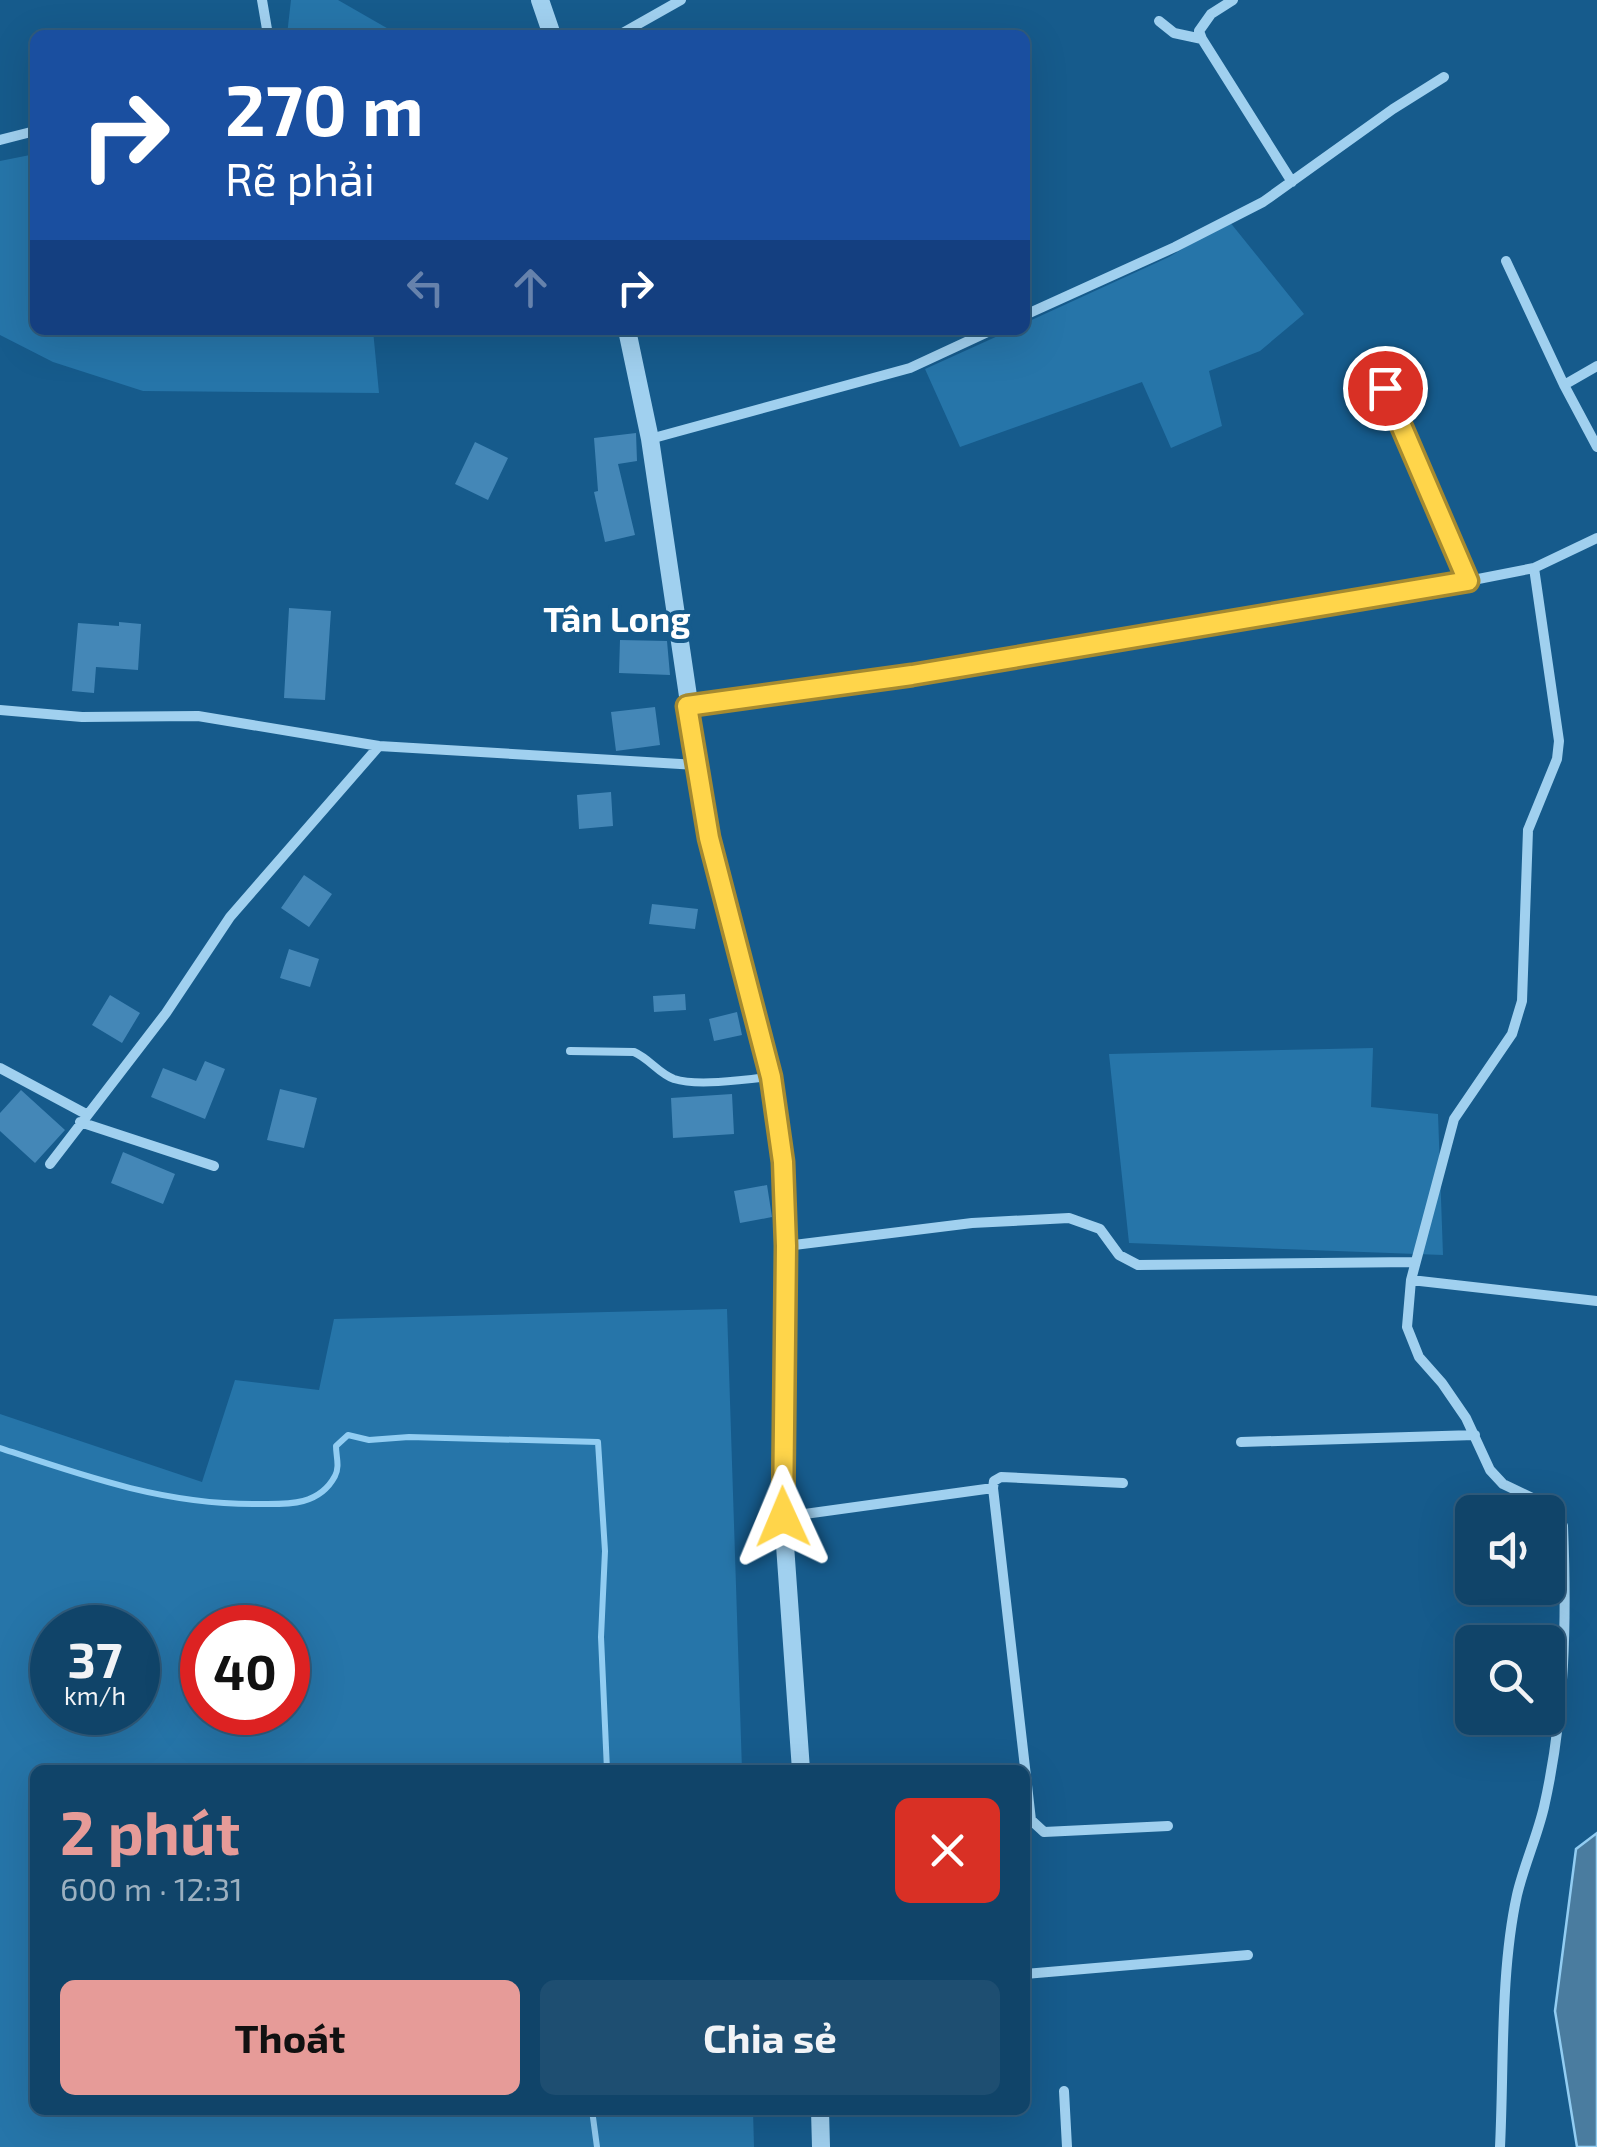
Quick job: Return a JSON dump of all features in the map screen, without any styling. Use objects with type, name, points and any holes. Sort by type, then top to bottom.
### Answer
[{"type":"street","points":[[262,0],[267,30]]},
{"type":"street","points":[[540,0],[550,30]]},
{"type":"street","points":[[629,30],[681,0]]},
{"type":"street","points":[[1233,0],[1204,22],[1202,39],[1292,182]]},
{"type":"street","points":[[1159,21],[1174,33],[1202,39]]},
{"type":"street","points":[[1030,312],[1175,248],[1263,202],[1392,108],[1444,77]]},
{"type":"street","points":[[0,140],[30,132]]},
{"type":"street","points":[[1506,261],[1597,447]]},
{"type":"street","points":[[628,335],[650,438],[677,604],[687,706],[709,838],[771,1077],[783,1162],[783,1517],[801,1765]]},
{"type":"street","points":[[650,438],[910,368],[981,335]]},
{"type":"street","points":[[1373,362],[1468,581]]},
{"type":"street","points":[[1564,385],[1597,366]]},
{"type":"street","points":[[687,706],[912,675],[1468,581],[1534,568],[1597,538]]},
{"type":"street","points":[[1500,2147],[1509,1947],[1517,1894],[1544,1809],[1556,1742],[1567,1631],[1563,1526],[1556,1512],[1503,1484],[1490,1470],[1442,1382],[1419,1357],[1408,1328],[1411,1280],[1454,1118],[1512,1034],[1522,1001],[1528,830],[1557,760],[1559,740],[1534,568]]},
{"type":"street","points":[[0,710],[82,718],[198,716],[379,746],[696,766]]},
{"type":"street","points":[[50,1164],[166,1012],[230,917],[379,746]]},
{"type":"street","points":[[0,1068],[83,1118],[214,1166]]},
{"type":"street","points":[[786,1246],[972,1223],[1069,1218],[1100,1230],[1119,1255],[1138,1265],[1415,1262]]},
{"type":"street","points":[[1411,1280],[1597,1300]]},
{"type":"street","points":[[1240,1442],[1474,1435]]},
{"type":"street","points":[[1025,1765],[994,1480],[1001,1476],[1123,1483]]},
{"type":"street","points":[[783,1517],[993,1488]]},
{"type":"street","points":[[1030,1811],[1031,1820],[1044,1832],[1168,1826]]},
{"type":"street","points":[[1030,1974],[1248,1955]]},
{"type":"street","points":[[1064,2091],[1066,2147]]},
{"type":"street","points":[[820,2115],[821,2147]]},
{"type":"lane","points":[[570,1051],[634,1052],[659,1071],[685,1082],[771,1077]]},
{"type":"shaded area","points":[[291,0],[338,0],[390,30],[288,30]]},
{"type":"shaded area","points":[[30,155],[30,335],[373,335],[379,393],[143,391],[53,362],[0,335],[0,161]]},
{"type":"shaded area","points":[[1229,221],[1304,314],[1260,351],[1209,371],[1222,426],[1171,448],[1142,382],[960,447],[925,369],[1000,335],[1030,335],[1030,321],[1169,257]]},
{"type":"shaded area","points":[[1373,1048],[1371,1107],[1438,1114],[1443,1255],[1129,1243],[1109,1054]]},
{"type":"shaded area","points":[[727,1309],[742,1765],[30,1765],[30,2115],[753,2115],[754,2147],[0,2147],[0,1414],[202,1482],[235,1380],[319,1390],[334,1319]]},
{"type":"shaded area","points":[[1597,1833],[1597,2147],[1577,2147],[1555,2011],[1576,1849]]},
{"type":"building","points":[[636,433],[637,461],[618,464],[635,535],[605,542],[594,492],[598,491],[594,438]]},
{"type":"building","points":[[475,442],[508,458],[488,500],[455,484]]},
{"type":"building","points":[[289,608],[331,611],[325,700],[284,698]]},
{"type":"building","points":[[119,622],[141,624],[138,670],[96,667],[94,693],[72,691],[78,623],[119,626]]},
{"type":"building","points":[[620,640],[667,641],[670,675],[619,673]]},
{"type":"building","points":[[655,707],[660,745],[616,751],[611,712]]},
{"type":"building","points":[[611,792],[613,826],[579,829],[577,795]]},
{"type":"building","points":[[304,875],[332,894],[309,927],[281,908]]},
{"type":"building","points":[[652,904],[698,909],[695,929],[649,924]]},
{"type":"building","points":[[289,949],[319,959],[310,987],[280,978]]},
{"type":"building","points":[[685,994],[686,1010],[654,1012],[653,996]]},
{"type":"building","points":[[110,995],[140,1013],[122,1043],[92,1025]]},
{"type":"building","points":[[737,1012],[742,1035],[714,1041],[709,1019]]},
{"type":"building","points":[[205,1061],[225,1069],[205,1119],[151,1097],[163,1068],[196,1081]]},
{"type":"building","points":[[280,1089],[317,1098],[304,1148],[267,1140]]},
{"type":"building","points":[[21,1090],[65,1130],[35,1163],[0,1131],[0,1113]]},
{"type":"building","points":[[732,1094],[734,1134],[673,1138],[671,1098]]},
{"type":"building","points":[[123,1152],[175,1174],[163,1204],[111,1183]]},
{"type":"building","points":[[767,1185],[772,1217],[740,1223],[734,1191]]},
{"type":"waterway","points":[[0,1448],[156,1494],[220,1503],[276,1504],[309,1499],[328,1486],[337,1469],[336,1446],[348,1435],[369,1440],[409,1437],[598,1442],[605,1551],[601,1637],[607,1765]]},
{"type":"waterway","points":[[593,2115],[597,2147]]},
{"type":"district","name":"Tân Long","points":[[617,618]]},
{"type":"route","points":[[783,1517],[783,1162],[771,1077],[709,838],[687,706],[912,675],[1468,581],[1385,388]]}]
